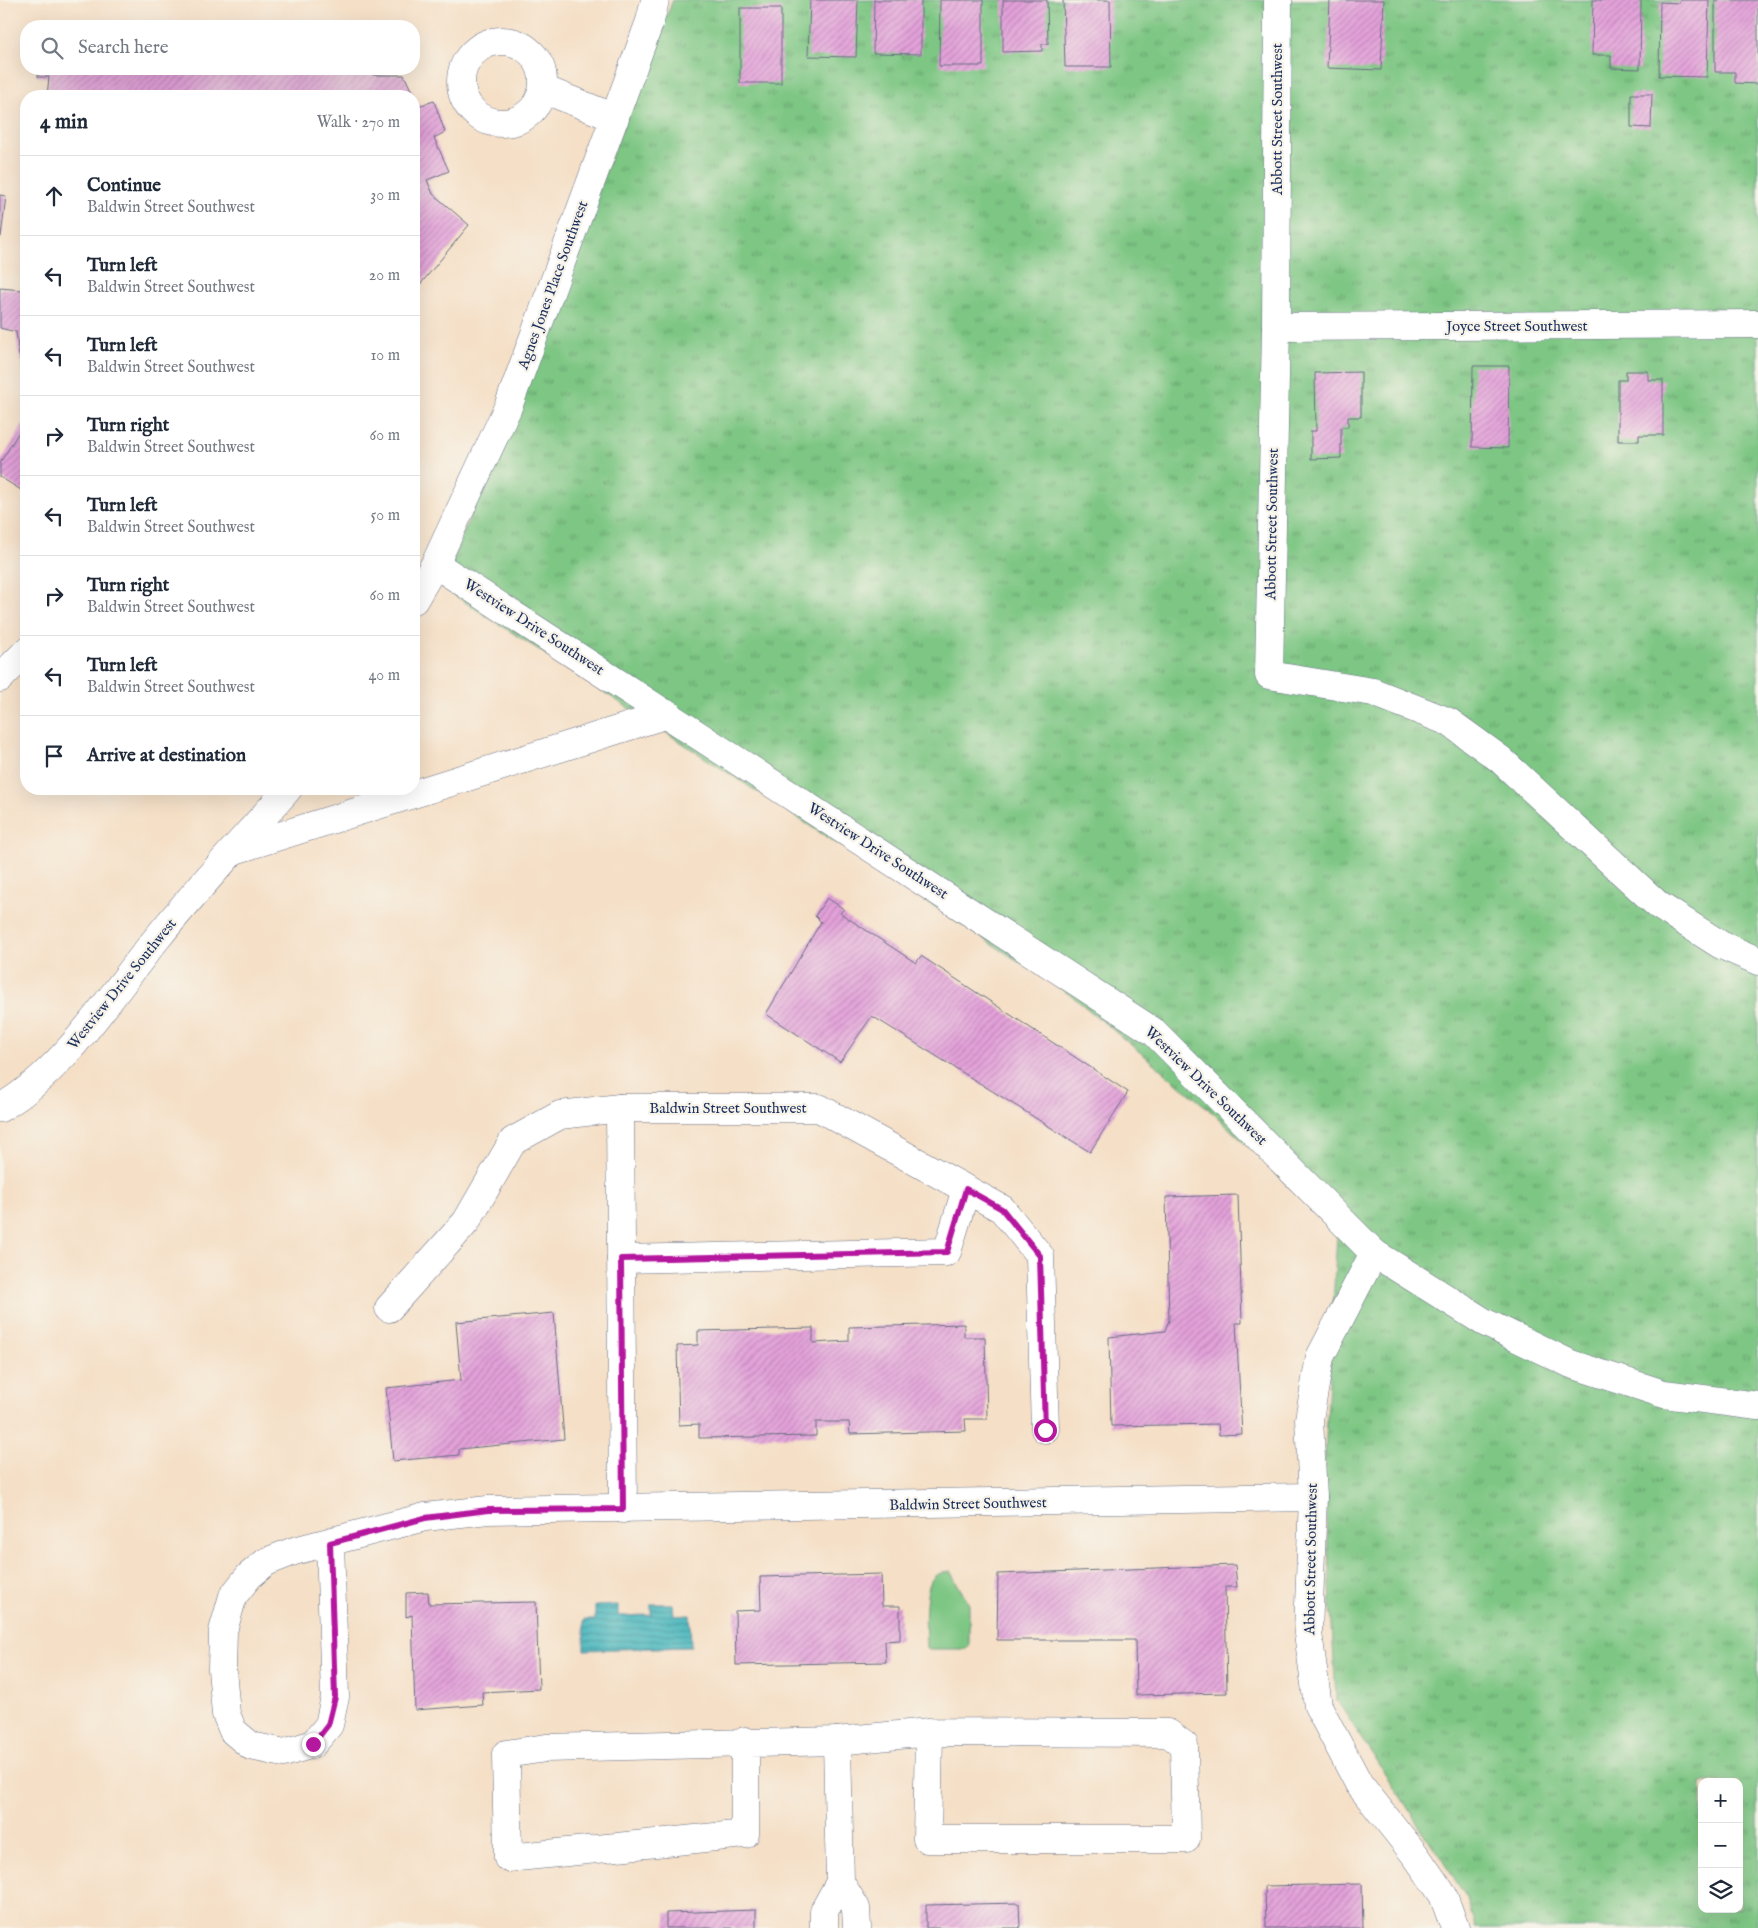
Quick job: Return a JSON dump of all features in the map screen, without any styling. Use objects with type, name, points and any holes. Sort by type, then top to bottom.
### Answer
[{"type":"street","name":"Agnes Jones Place Southwest","points":[[435,564],[508,407],[615,118],[650,21],[655,0]]},
{"type":"street","name":"Abbott Street Southwest","points":[[1278,0],[1276,327],[1269,675],[1372,692],[1450,722],[1500,758],[1658,905],[1721,945],[1758,961]]},
{"type":"street","points":[[543,89],[615,118]]},
{"type":"street","name":"Joyce Street Southwest","points":[[1276,327],[1758,324]]},
{"type":"street","points":[[420,590],[435,564]]},
{"type":"street","name":"Westview Drive Southwest","points":[[435,564],[1154,1032],[1374,1253],[1484,1322],[1571,1364],[1664,1394],[1758,1406]]},
{"type":"street","points":[[0,678],[20,658]]},
{"type":"street","points":[[420,792],[668,714]]},
{"type":"street","name":"Westview Drive Southwest","points":[[0,1108],[15,1100],[59,1062],[159,935],[283,795]]},
{"type":"street","points":[[235,850],[410,795]]},
{"type":"street","points":[[620,1108],[623,1509]]},
{"type":"street","name":"Baldwin Street Southwest","points":[[389,1308],[466,1222],[513,1141],[560,1115],[620,1108],[820,1108],[1002,1209],[1040,1256],[1045,1430]]},
{"type":"street","points":[[621,1259],[947,1252],[966,1189]]},
{"type":"street","name":"Abbott Street Southwest","points":[[1374,1253],[1320,1357],[1309,1419],[1313,1497],[1308,1633],[1318,1706],[1359,1784],[1416,1856],[1443,1895],[1455,1928]]},
{"type":"street","name":"Baldwin Street Southwest","points":[[330,1543],[335,1697],[328,1725],[313,1744],[284,1753],[251,1746],[233,1731],[226,1714],[222,1669],[223,1632],[233,1596],[249,1576],[266,1562],[294,1550],[330,1543],[425,1518],[488,1510],[1313,1497]]},
{"type":"street","points":[[746,1741],[745,1834],[508,1858],[506,1754],[546,1748],[746,1741],[837,1741],[929,1732],[1168,1733],[1184,1745],[1186,1839],[926,1839],[929,1732]]},
{"type":"street","points":[[824,1928],[824,1911],[840,1882],[837,1741]]},
{"type":"street","points":[[840,1882],[856,1908],[857,1928]]},
{"type":"green space","points":[[673,0],[1758,0],[1758,1928],[1475,1928],[1467,1898],[1336,1699],[1324,1474],[1337,1232],[1211,1111],[1072,996],[442,587]]},
{"type":"green space","points":[[950,1571],[969,1604],[969,1646],[964,1649],[926,1649],[926,1599],[928,1589],[935,1576]]},
{"type":"water","points":[[651,1604],[673,1604],[674,1616],[690,1615],[691,1647],[584,1650],[584,1620],[595,1620],[595,1606],[618,1605],[618,1616],[651,1615]]},
{"type":"building","points":[[810,0],[858,0],[856,57],[808,56]]},
{"type":"building","points":[[874,0],[921,0],[921,54],[873,53]]},
{"type":"building","points":[[940,0],[983,0],[983,66],[939,66]]},
{"type":"building","points":[[1003,0],[1047,0],[1048,44],[1042,44],[1042,51],[1003,52]]},
{"type":"building","points":[[1063,0],[1110,0],[1111,67],[1065,67]]},
{"type":"building","points":[[1330,0],[1384,0],[1381,70],[1327,68]]},
{"type":"building","points":[[1593,0],[1641,0],[1640,69],[1611,68],[1611,55],[1592,55]]},
{"type":"building","points":[[1679,0],[1709,0],[1707,77],[1659,76],[1660,2],[1679,3]]},
{"type":"building","points":[[1715,0],[1758,0],[1758,84],[1735,83],[1735,72],[1715,72]]},
{"type":"building","points":[[740,8],[781,8],[781,83],[740,83]]},
{"type":"building","points":[[38,75],[404,75],[411,90],[48,90],[49,77],[38,77]]},
{"type":"building","points":[[1631,94],[1652,94],[1651,128],[1631,127]]},
{"type":"building","points":[[434,101],[445,132],[434,138],[449,171],[427,180],[433,194],[469,225],[420,285],[420,105]]},
{"type":"building","points":[[0,195],[6,196],[1,237],[0,237]]},
{"type":"building","points":[[0,288],[20,290],[20,357],[16,332],[0,328]]},
{"type":"building","points":[[1473,366],[1509,366],[1508,448],[1472,447]]},
{"type":"building","points":[[1626,371],[1648,371],[1648,380],[1663,380],[1663,435],[1639,435],[1639,441],[1618,441],[1618,380],[1626,380]]},
{"type":"building","points":[[1361,372],[1361,417],[1348,417],[1348,427],[1341,427],[1341,458],[1311,459],[1311,431],[1316,431],[1315,373]]},
{"type":"building","points":[[20,430],[20,489],[0,477],[0,463]]},
{"type":"building","points":[[827,898],[844,909],[840,913],[916,963],[921,956],[1128,1092],[1090,1152],[872,1016],[840,1062],[766,1014],[821,922],[815,916]]},
{"type":"building","points":[[1238,1195],[1242,1323],[1236,1323],[1242,1434],[1219,1435],[1218,1424],[1111,1426],[1109,1337],[1165,1331],[1169,1320],[1166,1197]]},
{"type":"building","points":[[554,1313],[564,1439],[459,1449],[459,1455],[393,1461],[386,1388],[461,1380],[456,1322]]},
{"type":"building","points":[[964,1324],[964,1337],[985,1337],[987,1419],[965,1419],[966,1431],[850,1434],[849,1422],[816,1422],[816,1436],[699,1438],[699,1424],[679,1425],[677,1346],[698,1345],[698,1331],[813,1328],[813,1343],[849,1341],[849,1327]]},
{"type":"building","points":[[1235,1565],[1237,1587],[1225,1587],[1227,1693],[1136,1695],[1135,1640],[997,1640],[998,1574]]},
{"type":"building","points":[[881,1574],[882,1606],[900,1606],[900,1640],[885,1641],[886,1662],[736,1665],[735,1611],[761,1610],[760,1577]]},
{"type":"building","points":[[428,1592],[429,1604],[536,1602],[539,1689],[482,1692],[483,1705],[415,1710],[412,1615],[406,1617],[406,1593]]},
{"type":"building","points":[[1362,1884],[1363,1928],[1266,1928],[1265,1886]]},
{"type":"building","points":[[1019,1903],[1020,1928],[926,1928],[926,1905]]},
{"type":"building","points":[[756,1910],[756,1928],[666,1928],[666,1913]]},
{"type":"route","points":[[313,1744],[328,1725],[335,1697],[330,1543],[425,1518],[488,1510],[623,1509],[621,1259],[947,1252],[966,1189],[1002,1209],[1040,1256],[1045,1430]]}]
